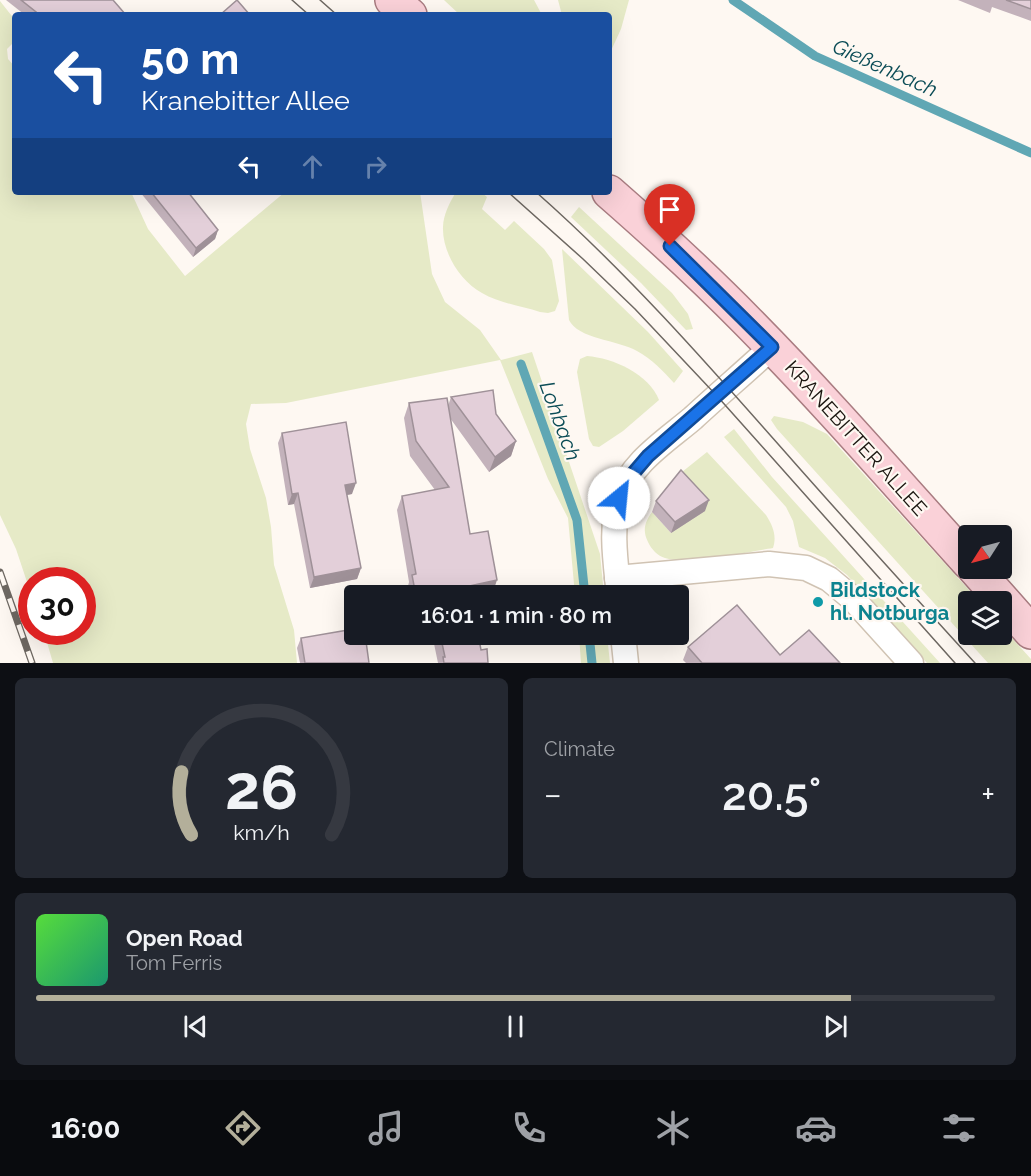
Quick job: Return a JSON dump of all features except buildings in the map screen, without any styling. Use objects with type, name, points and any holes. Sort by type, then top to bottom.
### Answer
[{"type":"main road","points":[[392,0],[406,12]]},
{"type":"main road","name":"KRANEBITTER ALLEE","points":[[612,195],[670,246],[772,347],[958,551]]},
{"type":"main road","points":[[984,579],[1031,632]]},
{"type":"street","points":[[618,585],[615,519],[619,498],[630,477],[648,456],[772,347]]},
{"type":"street","points":[[631,585],[769,564],[806,568],[829,579],[853,599],[911,663]]},
{"type":"street","points":[[624,645],[626,663]]},
{"type":"green space","points":[[444,0],[534,0],[540,12],[457,12]]},
{"type":"green space","points":[[558,0],[629,0],[621,29],[612,48],[612,12],[561,12]]},
{"type":"green space","points":[[0,1],[12,16],[12,44],[7,49],[8,59],[12,64],[12,195],[132,195],[148,229],[185,276],[281,195],[420,195],[432,274],[445,302],[480,330],[501,360],[532,352],[600,554],[603,585],[574,585],[568,518],[548,479],[500,360],[286,403],[251,404],[246,424],[250,449],[266,498],[274,565],[294,630],[297,663],[53,663],[48,645],[96,645],[96,567],[22,567],[0,515]]},
{"type":"green space","points":[[454,195],[485,195],[487,197],[482,209],[505,230],[514,221],[544,249],[552,260],[559,301],[555,311],[540,312],[510,304],[482,293],[466,281],[449,256],[443,237],[443,222]]},
{"type":"green space","points":[[579,207],[672,293],[688,314],[693,329],[686,330],[641,283],[571,217]]},
{"type":"green space","points":[[562,249],[648,332],[683,371],[674,383],[652,361],[637,351],[589,335],[574,326],[569,320]]},
{"type":"green space","points":[[587,356],[619,364],[639,375],[647,382],[659,400],[623,431],[599,447],[593,446],[589,439],[577,372],[580,359]]},
{"type":"green space","points":[[774,416],[803,422],[827,434],[970,591],[958,591],[958,630],[777,429],[771,420]]},
{"type":"green space","points":[[734,429],[772,477],[940,663],[927,663],[847,575],[825,558],[799,547],[793,521],[786,507],[724,437]]},
{"type":"green space","points":[[707,452],[766,515],[774,531],[773,548],[718,558],[675,560],[657,554],[651,547],[645,530],[652,512],[671,533],[682,472]]},
{"type":"green space","points":[[1012,638],[1031,659],[1031,663],[988,663],[972,645],[1012,645]]},
{"type":"green space","points":[[580,645],[608,645],[610,663],[581,663]]},
{"type":"waterway","name":"Gießenbach","points":[[733,0],[815,56],[1031,153]]},
{"type":"waterway","name":"Lohbach","points":[[521,364],[577,520],[584,585]]},
{"type":"waterway","name":"Lohbach","points":[[590,645],[592,663]]},
{"type":"tram line","points":[[292,0],[306,12]]},
{"type":"tram line","points":[[320,0],[334,12]]},
{"type":"tram line","points":[[511,195],[635,309],[717,396],[955,663]]},
{"type":"tram line","points":[[539,195],[669,322],[975,663]]},
{"type":"railway","points":[[0,572],[32,663]]},
{"type":"place","name":"Bildstock hl. Notburga","points":[[818,602]]},
{"type":"route","points":[[619,498],[625,484],[640,463],[772,347],[670,246]]}]
